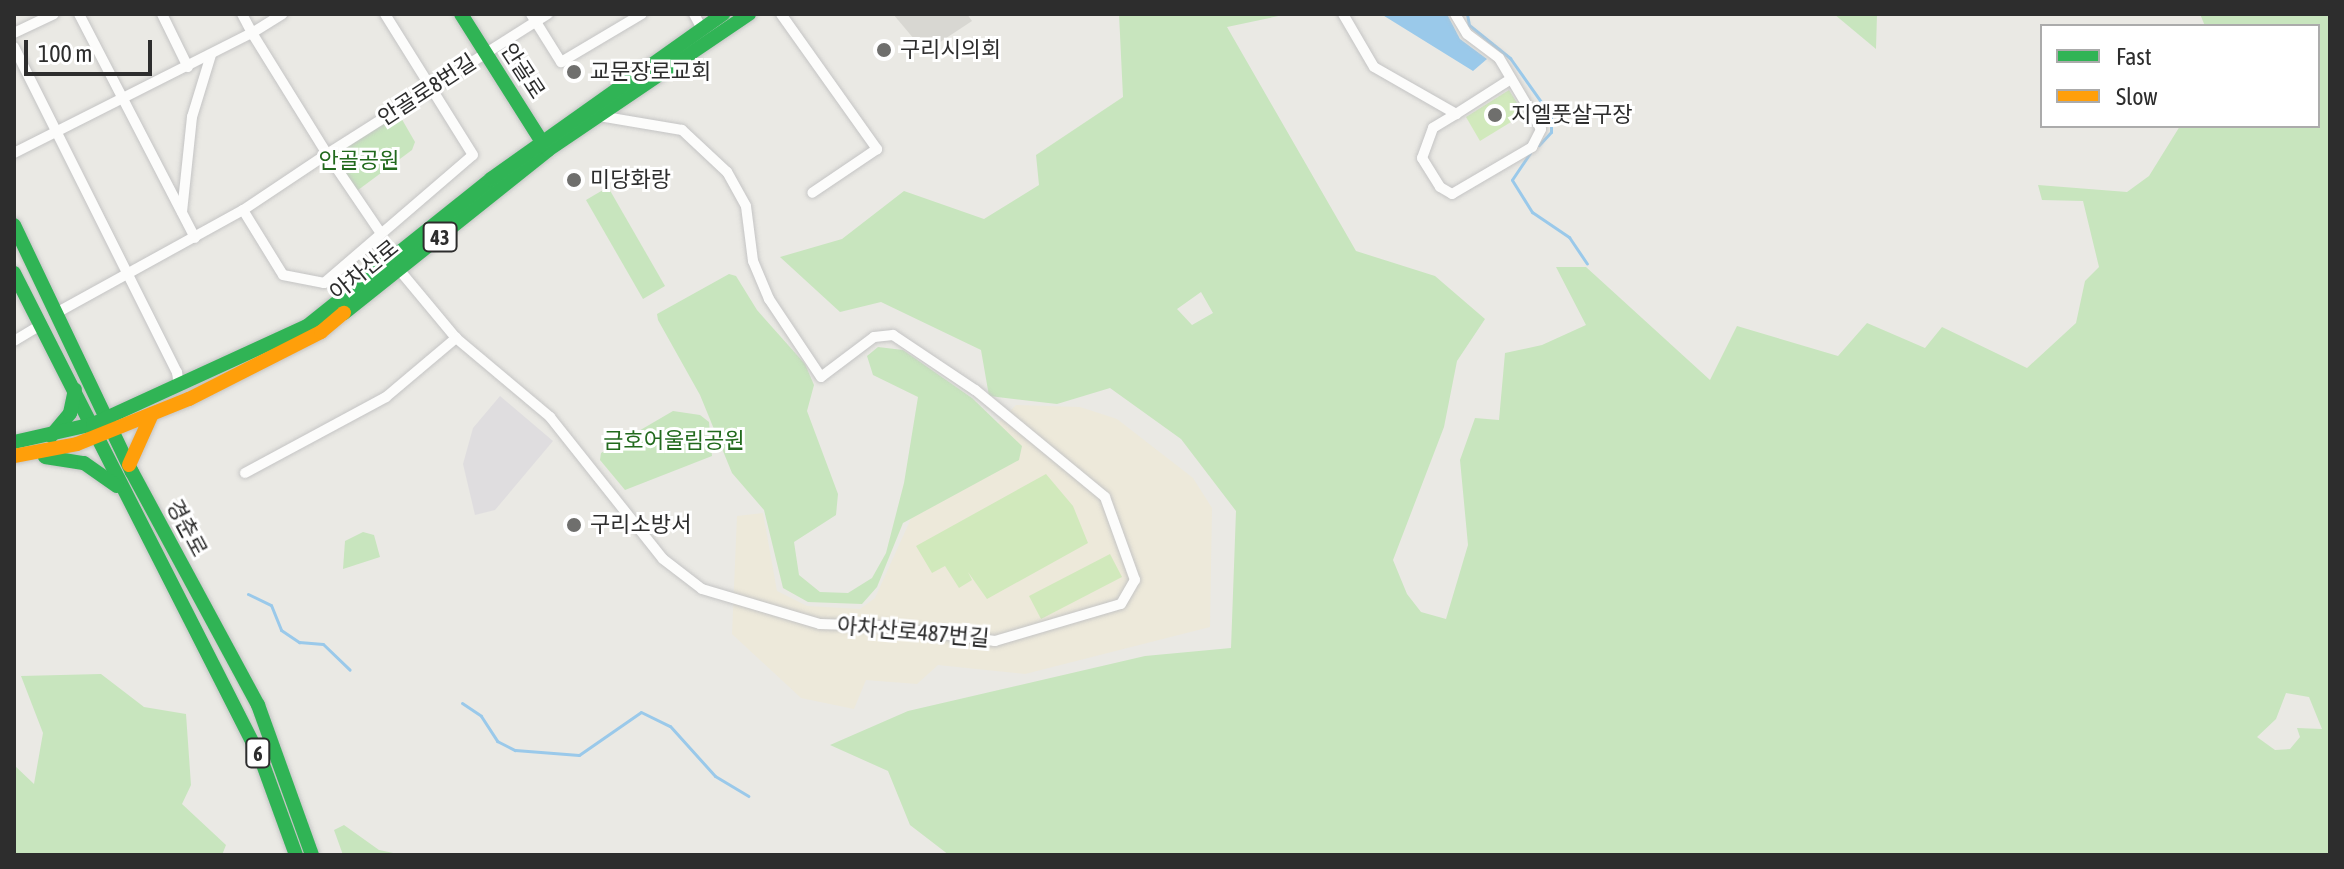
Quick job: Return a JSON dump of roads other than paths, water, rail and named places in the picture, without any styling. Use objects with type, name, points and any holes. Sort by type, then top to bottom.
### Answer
[{"type":"main road","name":"안골로","points":[[461,14],[545,146]]},
{"type":"main road","name":"아차산로","points":[[96,430],[179,386],[307,326],[394,264],[545,146],[723,14]]},
{"type":"main road","name":"아차산로","points":[[545,146],[599,116],[749,14]]},
{"type":"main road","name":"경춘로","points":[[14,225],[129,465],[258,705],[312,855]]},
{"type":"main road","name":"아차산로","points":[[111,424],[152,414],[321,332],[394,264]]},
{"type":"main road","name":"경춘로","points":[[14,273],[96,430],[124,495],[261,759],[296,855]]},
{"type":"main road","points":[[50,437],[70,413],[75,390]]},
{"type":"main road","points":[[129,465],[152,414]]},
{"type":"main road","name":"43","points":[[14,442],[96,430]]},
{"type":"main road","name":"43","points":[[19,456],[96,430]]},
{"type":"main road","points":[[19,456],[84,463],[108,476],[124,495]]},
{"type":"street","points":[[14,33],[54,14]]},
{"type":"street","points":[[79,14],[195,238]]},
{"type":"street","points":[[162,14],[188,67]]},
{"type":"street","points":[[242,14],[327,154],[380,232]]},
{"type":"street","points":[[14,153],[188,67],[283,14]]},
{"type":"street","points":[[243,210],[283,275],[324,283],[473,155],[385,14]]},
{"type":"street","name":"안골로8번길","points":[[58,312],[243,210],[485,53],[533,18],[548,14]]},
{"type":"street","points":[[533,18],[561,62],[642,14]]},
{"type":"street","points":[[694,14],[702,29]]},
{"type":"street","points":[[781,14],[877,149],[812,193]]},
{"type":"street","points":[[1343,14],[1374,67],[1456,114]]},
{"type":"street","points":[[1455,14],[1467,34],[1499,58],[1541,129],[1532,147],[1452,194],[1440,187],[1422,158],[1433,128],[1511,79]]},
{"type":"street","points":[[14,47],[177,372],[179,386]]},
{"type":"street","points":[[182,212],[192,117],[211,55]]},
{"type":"street","name":"아차산로487번길","points":[[394,264],[456,338],[550,417],[663,559],[702,589],[820,624],[880,626],[995,641],[1121,604],[1135,580],[1105,497],[975,390],[893,335],[874,337],[821,377],[769,299],[753,261],[746,206],[727,172],[682,130],[599,116]]},
{"type":"street","points":[[14,341],[41,325]]},
{"type":"street","points":[[245,473],[386,397],[456,338]]},
{"type":"water","points":[[1381,14],[1447,14],[1460,39],[1487,59],[1473,71]]},
{"type":"waterway","points":[[1467,14],[1469,25],[1510,58],[1551,116],[1551,132],[1539,145]]},
{"type":"waterway","points":[[1530,153],[1512,180],[1532,212],[1569,237],[1587,264]]},
{"type":"waterway","points":[[248,594],[271,605],[281,630],[299,642],[323,644],[350,670]]},
{"type":"waterway","points":[[462,703],[481,716],[497,741],[515,750],[579,755],[641,712],[670,726],[715,776],[748,796]]},
{"type":"place","name":"구리시의회","points":[[884,50]]},
{"type":"place","name":"교문장로교회","points":[[574,72]]},
{"type":"place","name":"지엘풋살구장","points":[[1495,115]]},
{"type":"place","name":"미당화랑","points":[[574,180]]},
{"type":"place","name":"구리소방서","points":[[574,525]]},
{"type":"park label","name":"안골공원","points":[[359,161]]},
{"type":"park label","name":"금호어울림공원","points":[[674,441]]}]
